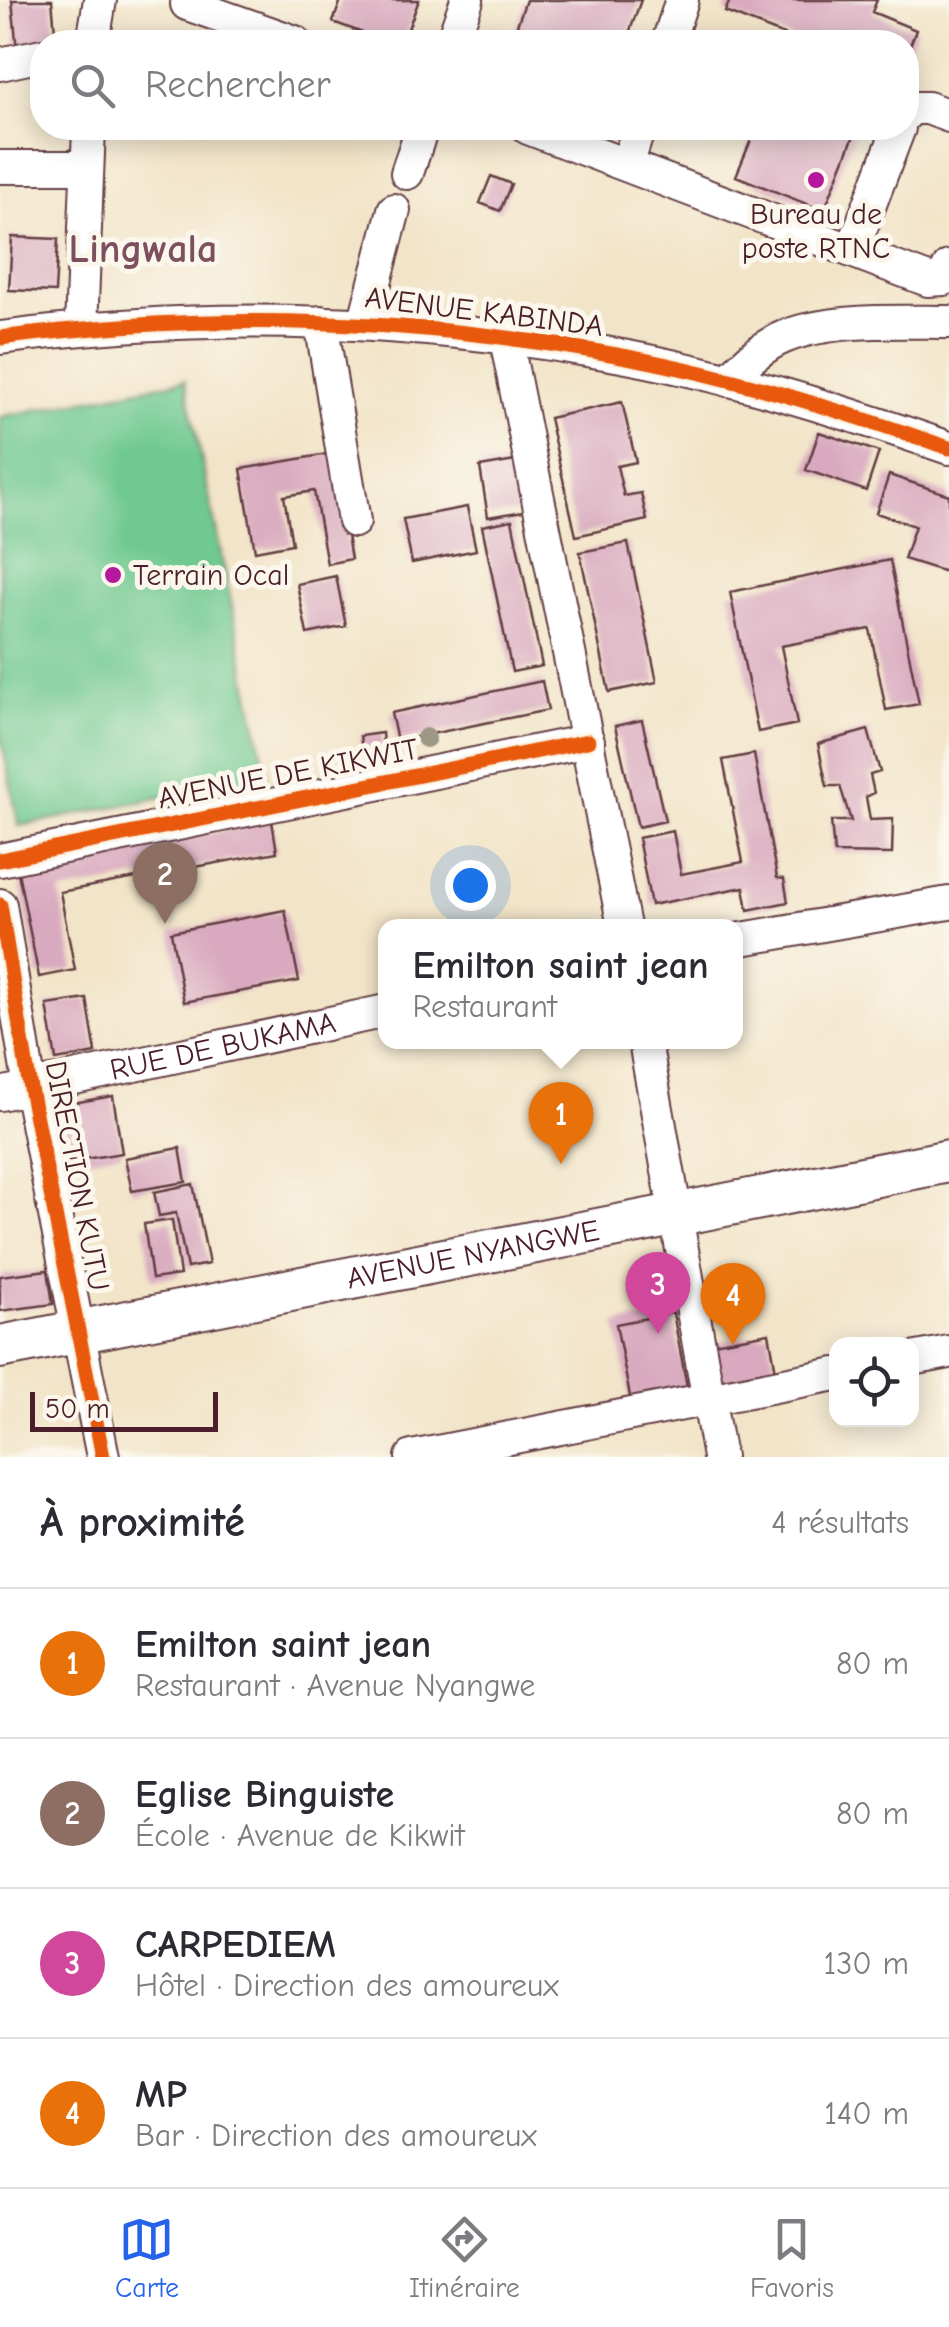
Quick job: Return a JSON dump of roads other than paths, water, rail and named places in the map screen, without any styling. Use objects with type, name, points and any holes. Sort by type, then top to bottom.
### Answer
[{"type":"main road","name":"AVENUE NYANGWE","points":[[0,1346],[949,1161]]},
{"type":"street","points":[[95,30],[100,0]]},
{"type":"street","points":[[188,0],[186,4],[261,30]]},
{"type":"street","points":[[456,30],[467,0]]},
{"type":"street","points":[[672,30],[682,0]]},
{"type":"street","points":[[0,64],[30,58]]},
{"type":"street","points":[[919,108],[949,116]]},
{"type":"street","points":[[81,328],[89,140]]},
{"type":"street","points":[[407,173],[418,140]]},
{"type":"street","points":[[561,140],[928,280],[944,278],[949,267]]},
{"type":"street","points":[[627,164],[635,140]]},
{"type":"street","points":[[852,250],[894,140]]},
{"type":"street","points":[[0,167],[88,167]]},
{"type":"street","points":[[364,324],[394,210]]},
{"type":"street","name":"AVENUE KABINDA","points":[[0,338],[81,328],[250,321],[364,324],[506,339],[606,353],[728,380],[852,414],[949,448]]},
{"type":"street","points":[[322,322],[354,520]]},
{"type":"street","points":[[728,380],[754,354],[784,337],[869,324],[949,322]]},
{"type":"street","points":[[506,339],[623,919]]},
{"type":"street","name":"AVENUE DE KIKWIT","points":[[0,860],[588,742]]},
{"type":"street","points":[[743,939],[949,903]]},
{"type":"street","name":"DIRECTION KUTU","points":[[0,905],[15,1091],[79,1331],[103,1457]]},
{"type":"street","name":"RUE DE BUKAMA","points":[[15,1091],[378,1013]]},
{"type":"street","points":[[646,1049],[719,1457]]},
{"type":"street","points":[[919,1358],[949,1352]]},
{"type":"street","points":[[412,1457],[829,1375]]},
{"type":"place","name":"Bureau de poste RTNC","points":[[816,180]]},
{"type":"place","name":"Terrain Ocal","points":[[113,575]]},
{"type":"place","name":"Eglise Binguiste","points":[[165,924]]},
{"type":"place","name":"Emilton saint jean","points":[[561,1164]]},
{"type":"place","name":"CARPEDIEM","points":[[658,1334]]},
{"type":"place","name":"MP","points":[[733,1345]]},
{"type":"district","name":"Lingwala","points":[[143,249]]}]
